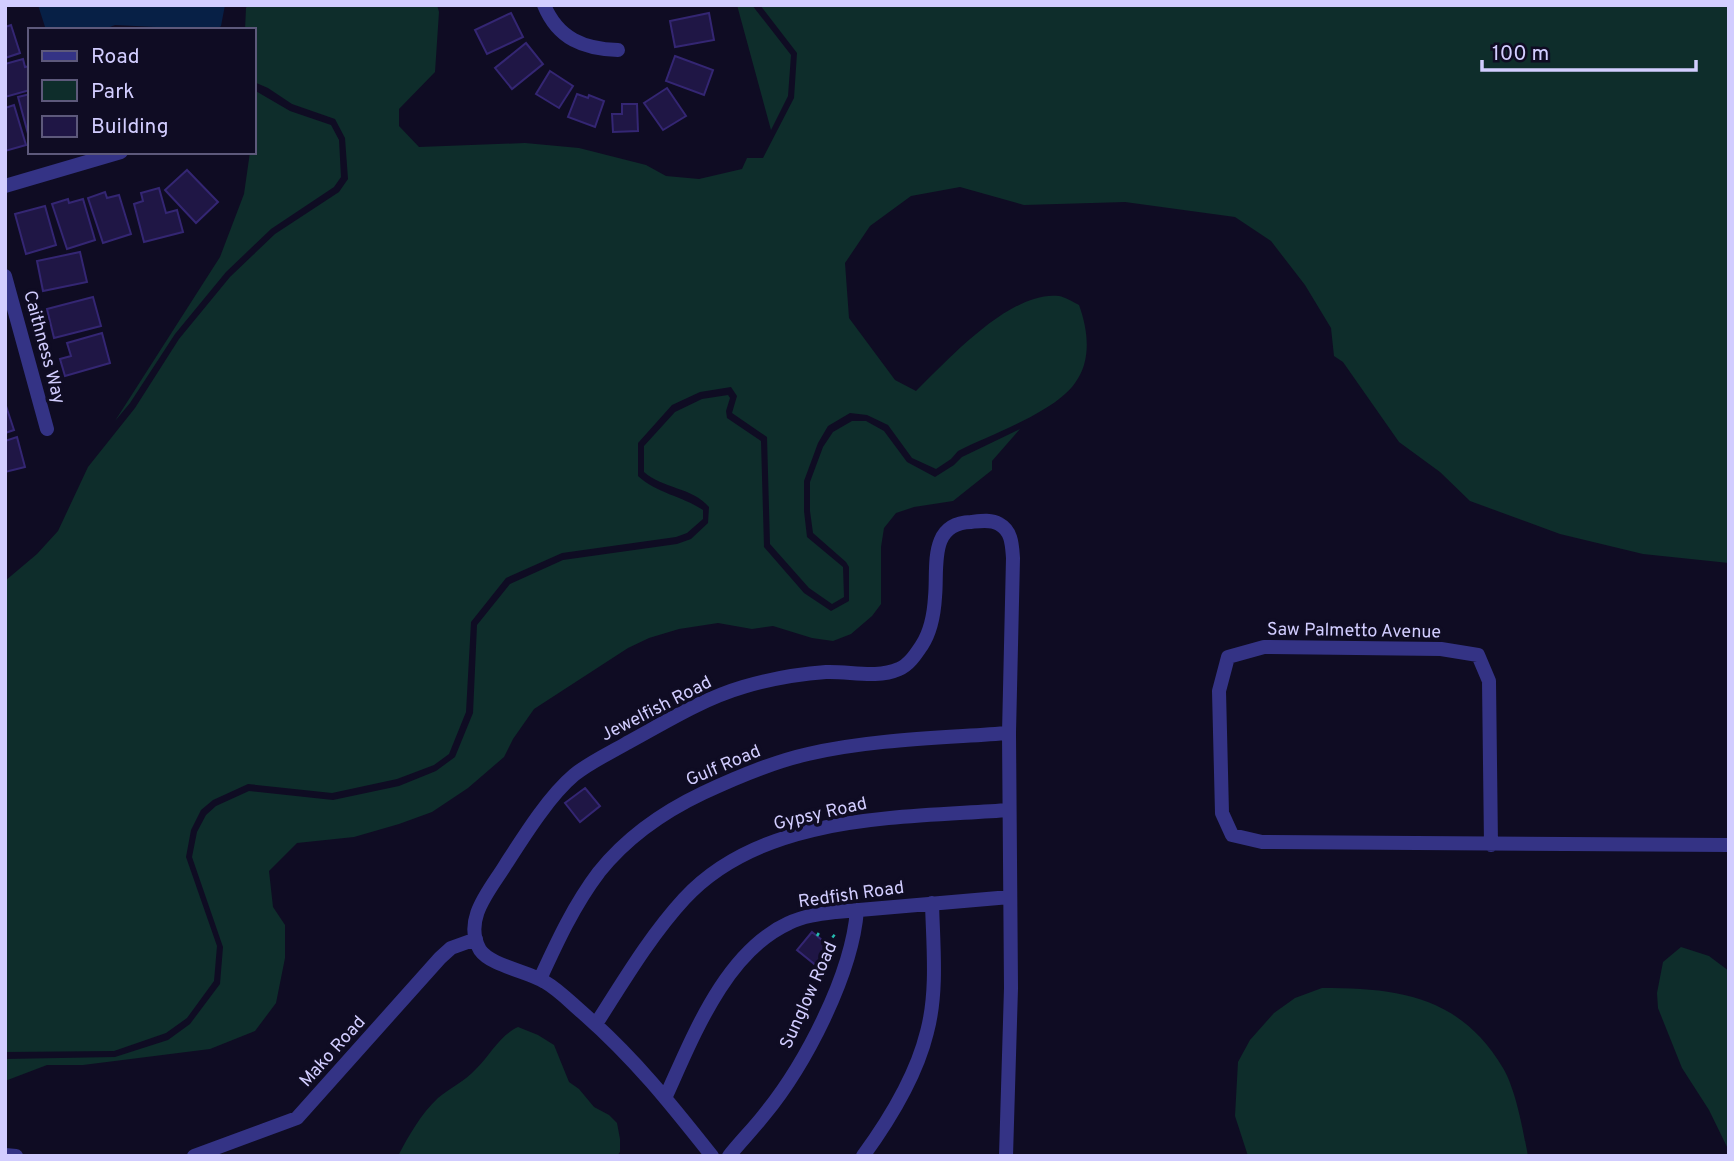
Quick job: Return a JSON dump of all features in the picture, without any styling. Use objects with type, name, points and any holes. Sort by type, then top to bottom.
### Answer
[{"type":"street","points":[[544,5],[554,24],[576,43],[618,50]]},
{"type":"street","points":[[5,186],[114,154]]},
{"type":"street","name":"Caithness Way","points":[[5,276],[47,429]]},
{"type":"street","name":"Jewelfish Road","points":[[476,939],[474,920],[480,904],[556,793],[585,767],[698,705],[740,688],[771,679],[805,674],[876,674],[898,670],[907,664],[925,640],[933,618],[936,558],[940,540],[950,529],[964,522],[990,521],[999,524],[1011,538],[1013,558],[1009,733],[1011,988],[1006,1156]]},
{"type":"street","name":"Saw Palmetto Avenue","points":[[1491,845],[1489,681],[1478,655],[1441,649],[1264,647],[1228,657],[1219,691],[1222,813],[1232,835],[1262,842],[1491,845],[1729,845]]},
{"type":"street","name":"Gulf Road","points":[[540,979],[565,926],[600,871],[637,832],[692,798],[752,772],[808,754],[919,740],[1009,733]]},
{"type":"street","name":"Gypsy Road","points":[[596,1024],[629,973],[684,899],[706,879],[738,858],[799,834],[839,824],[886,817],[1009,810]]},
{"type":"street","name":"Redfish Road","points":[[666,1096],[708,1006],[744,957],[775,930],[811,916],[1010,897]]},
{"type":"street","points":[[863,1156],[894,1110],[928,1031],[933,984],[932,903]]},
{"type":"street","name":"Sunglow Road","points":[[729,1156],[766,1114],[817,1032],[852,943],[857,910]]},
{"type":"street","points":[[476,939],[485,955],[540,979],[596,1024],[651,1078],[712,1156]]},
{"type":"street","name":"Mako Road","points":[[194,1156],[297,1118],[440,958],[451,948],[476,939]]},
{"type":"street","points":[[5,1154],[16,1156]]},
{"type":"path","points":[[817,936],[820,931]]},
{"type":"path","points":[[827,944],[836,933]]},
{"type":"green space","points":[[248,5],[437,5],[439,12],[435,72],[399,109],[399,126],[419,147],[525,143],[579,148],[646,165],[666,176],[699,179],[742,169],[747,158],[763,158],[794,98],[797,53],[760,5],[1729,5],[1729,563],[1643,554],[1560,534],[1470,501],[1440,472],[1399,442],[1343,362],[1334,356],[1331,328],[1305,285],[1271,241],[1235,217],[1125,202],[1024,205],[960,187],[911,196],[870,226],[845,263],[849,318],[895,380],[916,391],[963,346],[1001,315],[1040,297],[1059,296],[1079,305],[1085,324],[1087,345],[1084,365],[1066,394],[1038,413],[958,451],[936,469],[912,458],[888,425],[867,415],[850,413],[828,426],[818,443],[804,481],[804,511],[807,537],[843,567],[844,597],[832,604],[809,588],[770,544],[767,437],[732,413],[737,396],[731,387],[700,392],[672,405],[638,443],[638,476],[653,487],[703,510],[703,519],[687,533],[676,537],[562,553],[506,578],[471,622],[466,712],[449,754],[434,765],[397,779],[332,793],[248,784],[213,800],[201,810],[191,830],[186,857],[217,946],[214,981],[187,1018],[166,1033],[114,1051],[5,1052],[5,581],[37,554],[58,531],[88,467],[135,408],[179,339],[230,277],[275,234],[339,192],[348,179],[345,138],[335,119],[292,104],[256,83],[256,28],[245,28]]},
{"type":"green space","points":[[737,5],[752,5],[791,55],[788,96],[771,130]]},
{"type":"green space","points":[[256,91],[290,111],[331,125],[339,140],[341,177],[334,187],[271,229],[226,272],[175,334],[130,403],[115,421],[220,257],[244,194],[250,154],[256,154]]},
{"type":"green space","points":[[728,395],[730,398],[727,418],[761,441],[764,547],[804,593],[831,611],[849,601],[849,567],[813,533],[810,482],[823,447],[833,432],[852,421],[866,421],[884,431],[907,462],[935,477],[962,457],[1020,429],[992,461],[992,470],[953,501],[914,507],[896,513],[884,528],[881,547],[881,604],[872,616],[851,634],[833,641],[812,638],[773,626],[752,629],[718,623],[679,629],[649,638],[628,648],[534,709],[504,757],[468,788],[432,812],[354,837],[297,843],[269,871],[273,907],[285,925],[285,958],[276,1003],[255,1031],[210,1049],[83,1065],[47,1065],[5,1081],[5,1059],[115,1057],[168,1040],[190,1024],[220,984],[223,947],[192,857],[197,832],[206,815],[216,806],[249,791],[333,800],[399,786],[436,771],[455,757],[473,713],[477,625],[510,584],[563,560],[677,544],[691,539],[708,523],[709,507],[694,495],[660,482],[644,472],[644,446],[675,412],[702,399]]},
{"type":"green space","points":[[1681,947],[1709,956],[1729,971],[1729,1151],[1709,1110],[1682,1068],[1658,1008],[1657,993],[1663,962]]},
{"type":"green space","points":[[1322,988],[1377,990],[1402,994],[1447,1011],[1467,1025],[1486,1044],[1508,1077],[1528,1156],[1248,1156],[1235,1116],[1238,1062],[1250,1040],[1274,1013],[1295,998]]},
{"type":"green space","points":[[518,1027],[554,1045],[569,1082],[579,1089],[594,1107],[617,1123],[620,1152],[617,1156],[398,1156],[432,1104],[471,1074],[500,1040]]},
{"type":"water","points":[[38,5],[225,5],[218,28],[115,25],[107,28],[45,28]]},
{"type":"building","points":[[511,13],[523,37],[487,54],[475,30]]},
{"type":"building","points":[[709,13],[714,40],[675,47],[670,21]]},
{"type":"building","points":[[11,25],[20,53],[5,58],[5,27]]},
{"type":"building","points":[[526,43],[543,64],[512,89],[495,68]]},
{"type":"building","points":[[675,56],[713,70],[704,95],[666,81]]},
{"type":"building","points":[[23,59],[25,67],[28,66],[28,91],[5,97],[5,64]]},
{"type":"building","points":[[550,71],[573,86],[559,108],[536,94]]},
{"type":"building","points":[[667,88],[686,116],[663,130],[644,103]]},
{"type":"building","points":[[28,94],[28,134],[18,97]]},
{"type":"building","points":[[577,94],[604,101],[595,127],[568,117]]},
{"type":"building","points":[[622,104],[637,104],[638,131],[613,132],[612,114],[622,114]]},
{"type":"building","points":[[14,105],[26,145],[5,151],[5,108]]},
{"type":"building","points":[[187,170],[218,202],[196,223],[165,190]]},
{"type":"building","points":[[159,188],[166,213],[177,210],[183,232],[144,242],[134,204],[143,201],[141,193]]},
{"type":"building","points":[[105,192],[107,198],[119,195],[131,234],[103,243],[88,198]]},
{"type":"building","points":[[68,199],[69,203],[83,199],[95,240],[67,249],[52,204]]},
{"type":"building","points":[[45,206],[56,245],[26,254],[15,214]]},
{"type":"building","points":[[80,252],[87,282],[43,291],[37,261]]},
{"type":"building","points":[[93,297],[101,326],[54,338],[47,309]]},
{"type":"building","points":[[102,333],[110,363],[65,376],[60,359],[71,356],[67,343]]},
{"type":"building","points":[[5,403],[14,430],[5,433]]},
{"type":"building","points":[[17,437],[25,467],[5,472],[5,441]]},
{"type":"building","points":[[585,788],[600,806],[580,822],[565,803]]},
{"type":"building","points":[[812,932],[832,948],[818,967],[797,950]]}]
